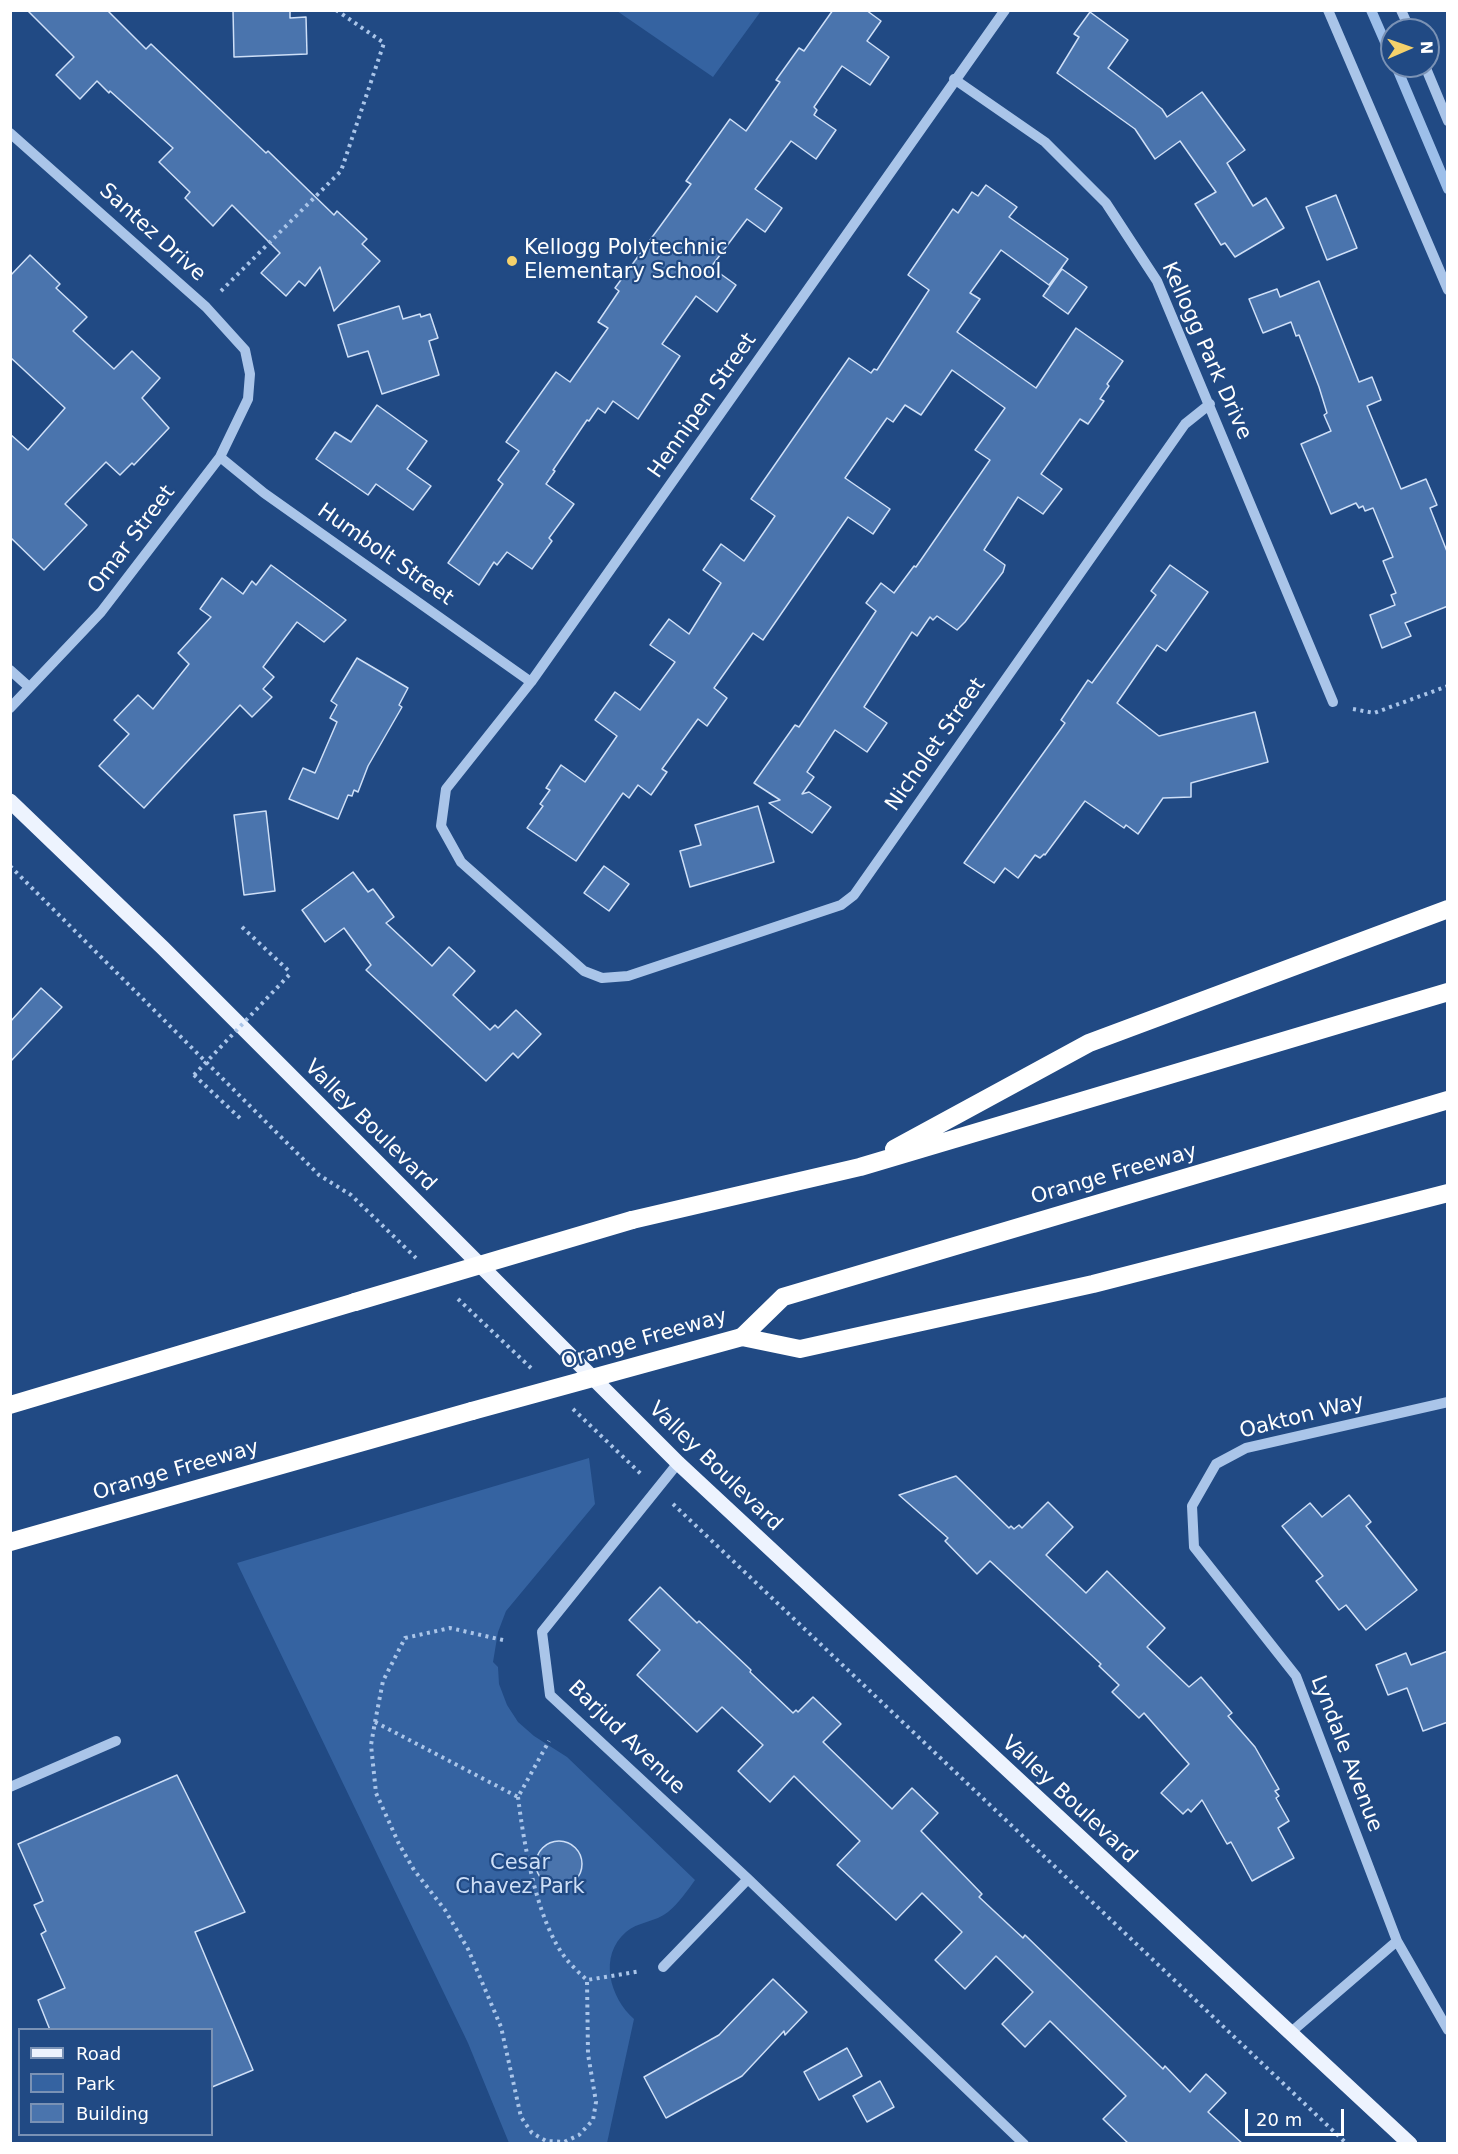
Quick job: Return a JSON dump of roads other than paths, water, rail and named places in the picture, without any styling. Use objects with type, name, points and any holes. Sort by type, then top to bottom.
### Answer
[{"type":"highway","points":[[860,1167],[1089,1043],[1448,909]]},
{"type":"highway","points":[[10,1405],[632,1220],[860,1167],[1448,992]]},
{"type":"highway","name":"Orange Freeway","points":[[17,1540],[742,1337],[783,1297],[1448,1100]]},
{"type":"highway","points":[[742,1337],[800,1349],[1093,1284],[1448,1193]]},
{"type":"main road","name":"Valley Boulevard","points":[[10,801],[163,948],[678,1463],[1410,2144]]},
{"type":"street","name":"Hennipen Street","points":[[441,826],[446,789],[531,682],[759,362],[954,79],[1005,10]]},
{"type":"street","points":[[1328,10],[1448,290]]},
{"type":"street","points":[[1430,78],[1448,121]]},
{"type":"street","name":"Kellogg Park Drive","points":[[954,79],[1045,142],[1106,203],[1157,281],[1333,702]]},
{"type":"street","name":"Santez Drive","points":[[10,133],[206,307],[244,350],[250,374]]},
{"type":"street","name":"Omar Street","points":[[10,708],[101,612],[220,456],[248,399],[250,374]]},
{"type":"street","name":"Nicholet Street","points":[[441,826],[461,862],[584,971],[602,978],[628,976],[841,905],[854,895],[1185,424],[1210,405]]},
{"type":"street","name":"Humbolt Street","points":[[220,456],[264,493],[531,682]]},
{"type":"street","points":[[10,670],[29,687]]},
{"type":"street","name":"Oakton Way","points":[[1192,1506],[1216,1464],[1246,1448],[1448,1402]]},
{"type":"street","name":"Barjud Avenue","points":[[678,1463],[542,1632],[550,1695],[748,1879],[1024,2144]]},
{"type":"street","name":"Lyndale Avenue","points":[[1192,1506],[1194,1546],[1296,1676],[1397,1941],[1448,2031]]},
{"type":"street","points":[[10,1787],[116,1741]]},
{"type":"street","points":[[663,1967],[748,1879]]},
{"type":"street","points":[[1290,2034],[1397,1941]]},
{"type":"waterway","points":[[1371,10],[1380,31]]},
{"type":"waterway","points":[[1401,78],[1448,189]]},
{"type":"place","name":"Kellogg Polytechnic Elementary School","points":[[512,261]]},
{"type":"park label","name":"Cesar Chavez Park","points":[[520,1876]]}]
